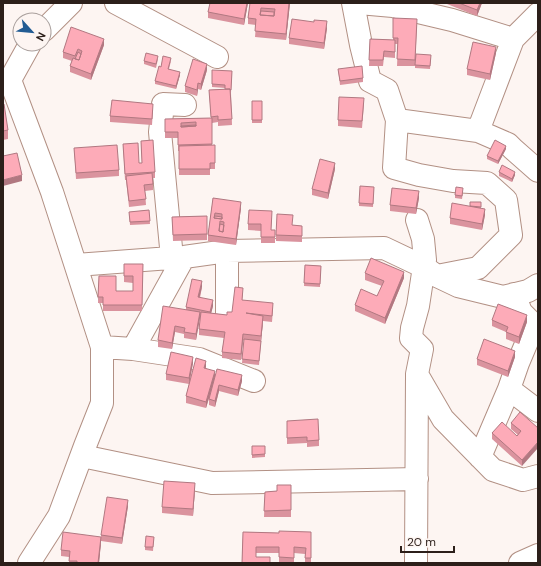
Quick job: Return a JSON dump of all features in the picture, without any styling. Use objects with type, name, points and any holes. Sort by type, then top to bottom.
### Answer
[{"type":"street","points":[[52,22],[71,3]]},
{"type":"street","points":[[116,3],[217,56]]},
{"type":"street","points":[[354,3],[361,46],[370,81],[388,90],[397,120],[394,168],[419,175],[454,181],[487,183],[506,200],[511,235],[478,268],[430,272]]},
{"type":"street","points":[[359,3],[394,4],[513,39]]},
{"type":"street","points":[[478,131],[513,39],[538,14]]},
{"type":"street","points":[[23,52],[6,71],[52,192],[102,347],[102,403],[59,516],[29,563]]},
{"type":"street","points":[[133,349],[178,257],[160,132],[163,104],[185,105]]},
{"type":"street","points":[[397,120],[478,131],[508,144],[538,171]]},
{"type":"street","points":[[416,563],[417,374],[422,349],[411,338],[418,306],[430,272],[425,260],[423,239],[417,220]]},
{"type":"street","points":[[76,265],[178,257],[227,251],[384,248],[458,286],[502,297],[528,291],[538,285]]},
{"type":"street","points":[[227,251],[227,314]]},
{"type":"street","points":[[480,457],[518,364],[536,326],[521,312],[514,294]]},
{"type":"street","points":[[102,347],[133,349],[199,359],[254,381]]},
{"type":"street","points":[[417,374],[443,419],[493,470],[523,480],[538,476]]},
{"type":"street","points":[[509,389],[538,412]]},
{"type":"street","points":[[82,456],[212,483],[417,479]]},
{"type":"street","points":[[520,563],[538,555]]},
{"type":"building","points":[[210,3],[247,3],[244,19],[208,12]]},
{"type":"building","points":[[250,3],[289,3],[286,34],[255,31],[256,19],[248,18]],"holes":[[[261,8],[275,9],[274,16],[260,15]]]},
{"type":"building","points":[[459,3],[480,3],[477,10]]},
{"type":"building","points":[[261,11],[274,12],[274,16],[260,15]]},
{"type":"building","points":[[393,18],[417,19],[415,60],[397,59],[398,38],[393,38]]},
{"type":"building","points":[[292,19],[314,22],[314,20],[327,21],[324,43],[289,38]]},
{"type":"building","points":[[71,27],[104,39],[91,74],[70,66],[73,58],[79,60],[82,51],[78,49],[75,56],[63,52]]},
{"type":"building","points":[[370,39],[395,40],[395,52],[384,51],[383,60],[369,60]]},
{"type":"building","points":[[473,42],[496,47],[490,74],[467,69]]},
{"type":"building","points":[[78,52],[81,54],[79,60],[75,59]]},
{"type":"building","points":[[146,53],[158,56],[156,64],[144,61]]},
{"type":"building","points":[[416,54],[431,55],[430,66],[415,65]]},
{"type":"building","points":[[163,56],[171,58],[168,69],[180,72],[176,86],[155,81],[159,66],[161,67]]},
{"type":"building","points":[[193,59],[207,64],[201,84],[198,83],[197,90],[185,86]]},
{"type":"building","points":[[362,66],[363,78],[340,81],[338,69]]},
{"type":"building","points":[[212,70],[232,71],[231,90],[225,89],[225,85],[212,84]]},
{"type":"building","points":[[230,89],[232,119],[218,120],[218,116],[211,117],[209,90]]},
{"type":"building","points":[[339,97],[364,98],[362,121],[338,120]]},
{"type":"building","points":[[112,100],[153,104],[152,119],[110,116]]},
{"type":"building","points":[[252,101],[262,101],[262,120],[252,120]]},
{"type":"building","points":[[3,104],[8,130],[3,131]]},
{"type":"building","points":[[212,118],[212,144],[178,145],[178,132],[165,132],[165,119]],"holes":[[[196,122],[196,126],[181,127],[181,123]]]},
{"type":"building","points":[[181,126],[196,126],[181,127]]},
{"type":"building","points":[[153,140],[155,172],[125,174],[123,144],[138,143],[139,163],[142,163],[141,141]]},
{"type":"building","points":[[495,140],[506,146],[498,161],[487,156]]},
{"type":"building","points":[[117,145],[119,170],[76,173],[74,148]]},
{"type":"building","points":[[215,145],[215,163],[210,163],[210,169],[179,169],[179,146]]},
{"type":"building","points":[[17,153],[22,175],[3,180],[3,156]]},
{"type":"building","points":[[320,159],[335,163],[328,193],[312,189]]},
{"type":"building","points":[[502,165],[515,172],[512,179],[499,172]]},
{"type":"building","points":[[152,173],[153,184],[144,185],[146,199],[129,201],[126,176]]},
{"type":"building","points":[[360,186],[374,187],[373,204],[359,203]]},
{"type":"building","points":[[456,187],[463,188],[462,196],[455,195]]},
{"type":"building","points":[[392,188],[419,191],[416,208],[390,205]]},
{"type":"building","points":[[213,198],[241,202],[236,239],[208,235]],"holes":[[[215,213],[222,214],[222,219],[214,218]],[[220,221],[224,222],[223,232],[219,231]]]},
{"type":"building","points":[[470,202],[481,202],[481,207],[470,206]]},
{"type":"building","points":[[452,203],[485,209],[482,224],[450,218]]},
{"type":"building","points":[[149,210],[150,221],[130,222],[129,212]]},
{"type":"building","points":[[249,210],[272,211],[271,230],[275,230],[275,237],[261,237],[261,224],[248,224]]},
{"type":"building","points":[[277,214],[293,215],[292,225],[302,226],[302,236],[276,235]]},
{"type":"building","points":[[207,216],[207,234],[173,235],[172,217]]},
{"type":"building","points":[[215,216],[222,217],[222,219],[214,218]]},
{"type":"building","points":[[220,224],[224,225],[223,232],[219,231]]},
{"type":"building","points":[[371,258],[404,272],[385,318],[355,305],[361,289],[377,296],[384,281],[365,273]]},
{"type":"building","points":[[124,264],[143,264],[142,305],[103,305],[103,297],[98,297],[99,276],[116,276],[116,291],[133,291],[133,276],[124,276]]},
{"type":"building","points":[[305,265],[321,266],[320,284],[304,283]]},
{"type":"building","points":[[192,279],[202,281],[198,297],[213,300],[210,312],[186,307]]},
{"type":"building","points":[[235,287],[243,288],[242,300],[273,303],[272,316],[246,313],[263,316],[261,336],[243,334],[241,354],[222,352],[225,332],[199,329],[201,312],[227,315],[227,312],[232,312]]},
{"type":"building","points":[[498,304],[527,315],[519,337],[506,332],[508,327],[492,320]]},
{"type":"building","points":[[163,306],[200,312],[196,334],[184,332],[185,328],[175,326],[172,343],[158,340]]},
{"type":"building","points":[[244,339],[261,341],[259,361],[242,359]]},
{"type":"building","points":[[484,339],[515,351],[508,371],[477,359]]},
{"type":"building","points":[[171,352],[193,357],[189,378],[166,374]]},
{"type":"building","points":[[196,358],[206,361],[204,368],[215,371],[206,402],[186,396]]},
{"type":"building","points":[[217,369],[242,375],[238,390],[219,385],[215,401],[209,399]]},
{"type":"building","points":[[520,412],[538,428],[538,442],[522,460],[492,433],[502,422],[517,436],[521,431],[511,423]]},
{"type":"building","points":[[318,419],[319,440],[307,441],[307,437],[287,438],[287,421]]},
{"type":"building","points":[[252,446],[265,446],[265,454],[252,455]]},
{"type":"building","points":[[164,481],[195,483],[193,509],[162,507]]},
{"type":"building","points":[[277,485],[291,485],[291,510],[264,511],[265,492],[277,491]]},
{"type":"building","points":[[107,497],[128,500],[122,538],[101,535]]},
{"type":"building","points":[[279,531],[311,532],[311,558],[305,558],[306,548],[294,547],[294,558],[279,557],[279,547],[256,547],[256,557],[270,557],[270,563],[242,563],[243,532],[279,533]]},
{"type":"building","points":[[63,532],[101,537],[98,563],[77,563],[77,561],[69,561],[70,551],[61,550]]},
{"type":"building","points":[[146,536],[154,537],[153,547],[145,547]]}]
